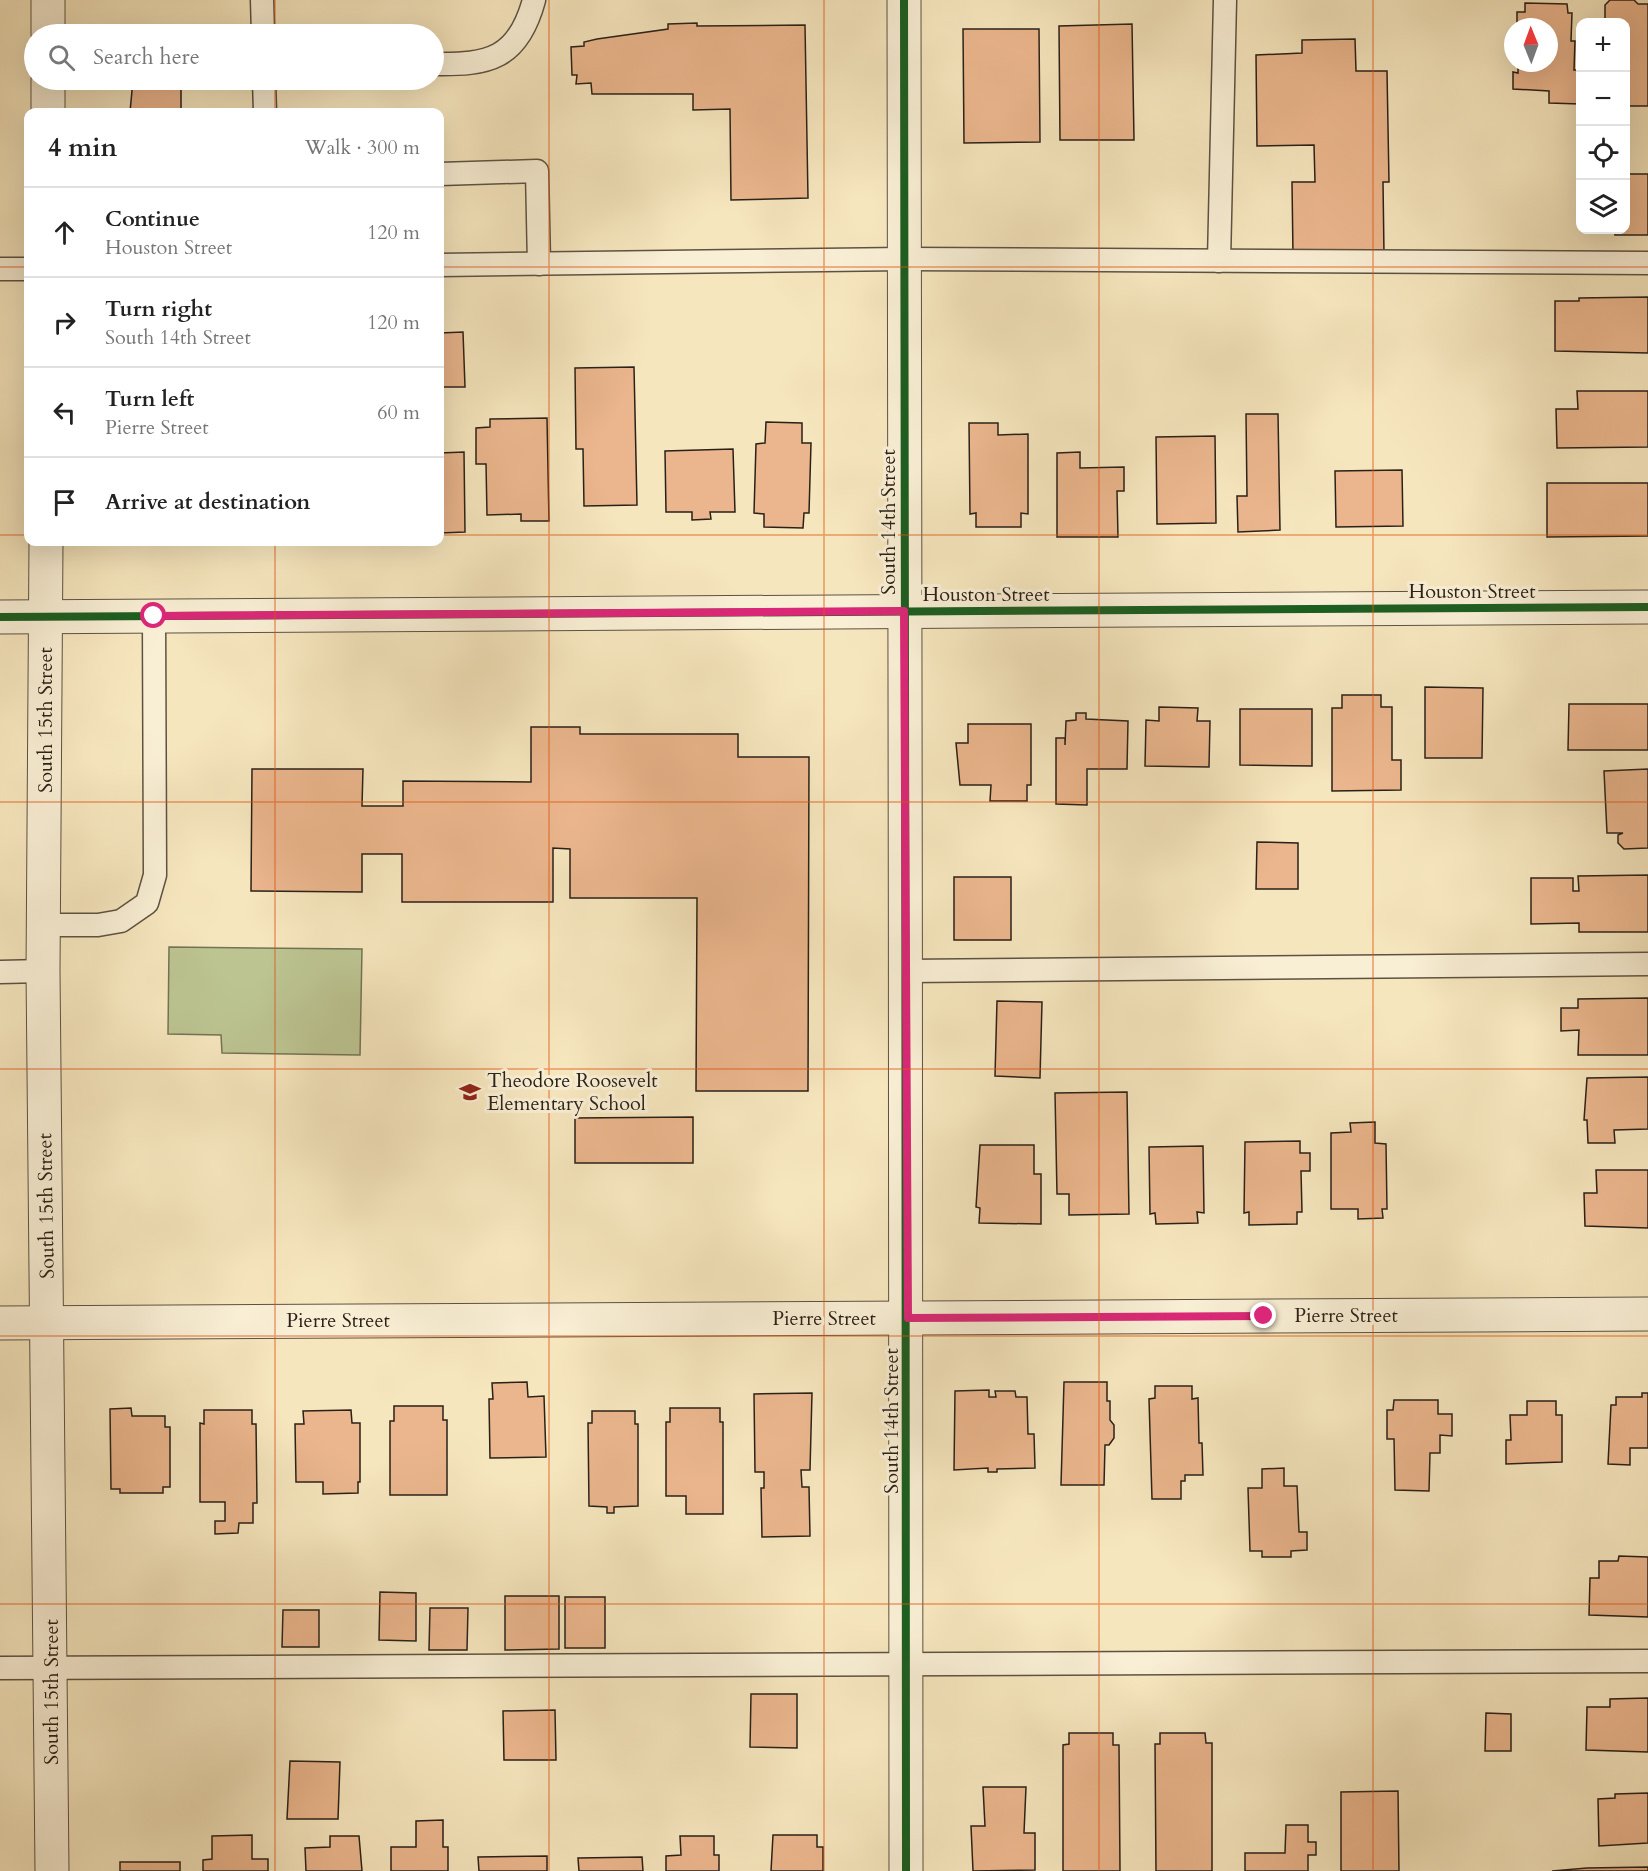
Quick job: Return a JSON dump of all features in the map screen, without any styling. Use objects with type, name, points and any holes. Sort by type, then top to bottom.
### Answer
[{"type":"street","points":[[48,0],[48,24]]},
{"type":"street","name":"South 14th Street","points":[[904,0],[904,611],[908,1318],[906,1871]]},
{"type":"street","points":[[48,90],[48,108]]},
{"type":"street","name":"South 15th Street","points":[[46,546],[44,971],[52,1871]]},
{"type":"street","name":"Houston Street","points":[[0,617],[1648,607]]},
{"type":"street","name":"Pierre Street","points":[[0,1323],[1648,1314]]},
{"type":"lane","points":[[262,0],[263,24]]},
{"type":"lane","points":[[444,64],[480,63],[504,53],[523,30],[534,0]]},
{"type":"lane","points":[[1219,261],[1225,0]]},
{"type":"lane","points":[[264,90],[265,108]]},
{"type":"lane","points":[[444,174],[537,171],[539,264]]},
{"type":"lane","points":[[444,265],[904,259],[1648,263]]},
{"type":"lane","points":[[0,269],[24,269]]},
{"type":"lane","points":[[44,926],[98,925],[121,921],[147,903],[155,875],[154,616]]},
{"type":"lane","points":[[906,970],[1648,964]]},
{"type":"lane","points":[[0,972],[44,971]]},
{"type":"lane","points":[[0,1668],[906,1666],[1648,1661]]},
{"type":"green space","points":[[169,947],[362,949],[360,1055],[222,1053],[221,1035],[168,1034]]},
{"type":"building","points":[[1610,0],[1634,0],[1638,4],[1648,4],[1648,106],[1630,106],[1630,18],[1605,18],[1605,5]]},
{"type":"building","points":[[1525,3],[1567,4],[1568,13],[1572,13],[1571,41],[1575,41],[1576,104],[1549,103],[1549,91],[1513,89],[1513,72],[1558,72],[1558,18],[1517,18],[1517,12],[1525,12]]},
{"type":"building","points":[[697,23],[697,26],[805,25],[808,198],[731,200],[730,109],[693,110],[693,94],[592,94],[591,83],[576,84],[577,75],[572,75],[571,47],[584,46],[584,42],[597,39],[668,29],[668,24]]},
{"type":"building","points":[[1132,24],[1134,140],[1060,140],[1059,26]]},
{"type":"building","points":[[963,29],[1039,29],[1040,142],[964,143]]},
{"type":"building","points":[[1355,39],[1356,71],[1387,71],[1389,182],[1383,182],[1384,253],[1293,255],[1292,182],[1315,182],[1314,145],[1257,146],[1256,55],[1302,53],[1302,40]]},
{"type":"building","points":[[132,90],[181,90],[181,108],[130,108]]},
{"type":"building","points":[[1630,174],[1648,174],[1648,235],[1615,235],[1630,234]]},
{"type":"building","points":[[1648,297],[1648,353],[1555,351],[1555,301],[1579,301],[1579,298]]},
{"type":"building","points":[[463,332],[465,387],[444,387],[444,333]]},
{"type":"building","points":[[634,367],[637,505],[584,506],[583,449],[576,449],[575,368]]},
{"type":"building","points":[[1577,391],[1648,391],[1648,447],[1557,448],[1556,409],[1578,409]]},
{"type":"building","points":[[1246,414],[1278,414],[1280,530],[1238,532],[1237,496],[1247,496]]},
{"type":"building","points":[[547,418],[549,521],[521,521],[521,514],[487,515],[486,464],[476,464],[476,428],[490,427],[490,419]]},
{"type":"building","points":[[766,422],[802,423],[802,443],[811,443],[809,513],[804,513],[803,528],[764,527],[764,514],[754,513],[756,444],[765,443]]},
{"type":"building","points":[[969,423],[998,423],[998,435],[1028,434],[1028,514],[1021,513],[1021,527],[976,527],[976,513],[970,514]]},
{"type":"building","points":[[1215,436],[1216,523],[1157,524],[1156,437]]},
{"type":"building","points":[[733,449],[735,512],[710,512],[711,519],[692,520],[692,512],[666,512],[665,451]]},
{"type":"building","points":[[464,452],[465,532],[444,533],[444,453]]},
{"type":"building","points":[[1080,452],[1080,468],[1124,467],[1124,491],[1117,491],[1118,537],[1057,537],[1057,453]]},
{"type":"building","points":[[1402,470],[1403,526],[1336,527],[1335,471]]},
{"type":"building","points":[[1547,483],[1648,483],[1648,536],[1547,537]]},
{"type":"building","points":[[1425,687],[1483,688],[1482,758],[1425,758]]},
{"type":"building","points":[[1342,695],[1381,695],[1381,707],[1392,707],[1392,760],[1401,760],[1401,790],[1332,791],[1332,708],[1342,708]]},
{"type":"building","points":[[1569,704],[1648,704],[1648,750],[1568,750]]},
{"type":"building","points":[[1159,707],[1198,708],[1197,721],[1210,721],[1209,767],[1145,766],[1146,720],[1159,721]]},
{"type":"building","points":[[1240,709],[1312,709],[1312,766],[1240,765]]},
{"type":"building","points":[[1076,713],[1086,713],[1086,719],[1128,721],[1127,769],[1087,769],[1087,805],[1056,804],[1056,738],[1065,738],[1065,745],[1066,721],[1076,720]]},
{"type":"building","points":[[968,724],[1031,724],[1031,785],[1027,785],[1027,801],[990,801],[991,785],[960,785],[956,743],[968,743]]},
{"type":"building","points":[[531,727],[580,727],[580,734],[738,734],[738,757],[809,757],[808,1091],[696,1091],[697,898],[570,898],[570,849],[553,848],[553,902],[402,902],[402,854],[362,854],[362,892],[251,891],[252,769],[363,769],[362,806],[403,806],[403,781],[531,782]]},
{"type":"building","points":[[1648,769],[1648,848],[1624,849],[1618,843],[1618,835],[1623,833],[1607,833],[1604,771]]},
{"type":"building","points":[[1257,842],[1298,843],[1298,889],[1256,889]]},
{"type":"building","points":[[1648,875],[1648,932],[1579,932],[1579,923],[1531,924],[1531,878],[1573,878],[1573,891],[1579,891],[1578,876]]},
{"type":"building","points":[[954,877],[1011,877],[1011,940],[954,940]]},
{"type":"building","points":[[1648,998],[1648,1055],[1578,1055],[1579,1030],[1561,1031],[1561,1008],[1578,1008],[1578,999]]},
{"type":"building","points":[[997,1001],[1042,1002],[1040,1078],[995,1076]]},
{"type":"building","points":[[1648,1077],[1648,1129],[1614,1130],[1615,1143],[1588,1143],[1587,1120],[1584,1120],[1587,1078]]},
{"type":"building","points":[[1127,1092],[1129,1214],[1069,1215],[1069,1194],[1057,1194],[1055,1093]]},
{"type":"building","points":[[693,1117],[693,1163],[575,1163],[575,1118]]},
{"type":"building","points":[[1375,1122],[1375,1143],[1386,1144],[1387,1209],[1382,1209],[1383,1218],[1358,1219],[1358,1209],[1331,1209],[1331,1133],[1351,1132],[1350,1123]]},
{"type":"building","points":[[1300,1141],[1300,1153],[1310,1153],[1310,1171],[1301,1171],[1302,1212],[1297,1212],[1297,1224],[1249,1225],[1249,1212],[1244,1213],[1245,1142]]},
{"type":"building","points":[[980,1145],[1034,1145],[1034,1174],[1041,1174],[1041,1224],[979,1223],[980,1208],[976,1207]]},
{"type":"building","points":[[1203,1146],[1204,1213],[1197,1212],[1198,1223],[1156,1224],[1155,1213],[1150,1214],[1149,1147]]},
{"type":"building","points":[[1596,1170],[1648,1170],[1648,1228],[1585,1226],[1584,1193],[1597,1193]]},
{"type":"building","points":[[527,1382],[528,1397],[544,1396],[546,1457],[490,1458],[489,1399],[493,1399],[492,1383]]},
{"type":"building","points":[[1064,1382],[1107,1382],[1107,1401],[1110,1401],[1110,1420],[1114,1425],[1114,1438],[1109,1445],[1105,1445],[1104,1485],[1061,1485]]},
{"type":"building","points":[[1155,1386],[1192,1386],[1192,1399],[1198,1398],[1199,1443],[1202,1443],[1203,1475],[1185,1475],[1185,1481],[1181,1481],[1181,1499],[1152,1499],[1149,1399],[1155,1398]]},
{"type":"building","points":[[989,1390],[989,1397],[996,1397],[995,1391],[1015,1391],[1016,1397],[1027,1397],[1028,1434],[1034,1434],[1035,1468],[997,1469],[997,1472],[988,1472],[988,1468],[954,1470],[955,1391]]},
{"type":"building","points":[[812,1393],[810,1470],[801,1470],[802,1487],[809,1487],[810,1536],[762,1537],[761,1488],[764,1488],[764,1472],[755,1472],[754,1394]]},
{"type":"building","points":[[1642,1393],[1648,1393],[1648,1448],[1630,1448],[1630,1465],[1608,1464],[1611,1405],[1616,1405],[1616,1397],[1642,1397]]},
{"type":"building","points":[[1394,1400],[1438,1400],[1438,1414],[1452,1414],[1452,1436],[1440,1435],[1440,1453],[1430,1453],[1429,1491],[1395,1490],[1394,1439],[1387,1439],[1387,1410],[1393,1410]]},
{"type":"building","points":[[1527,1401],[1556,1401],[1556,1415],[1562,1415],[1562,1462],[1506,1464],[1506,1440],[1511,1440],[1510,1415],[1527,1415]]},
{"type":"building","points":[[394,1406],[443,1406],[443,1420],[447,1420],[447,1495],[390,1495],[390,1421],[394,1421]]},
{"type":"building","points":[[131,1408],[132,1416],[165,1416],[165,1427],[170,1427],[170,1487],[163,1487],[163,1493],[120,1493],[120,1489],[111,1489],[110,1409]]},
{"type":"building","points":[[670,1408],[720,1408],[720,1422],[723,1422],[723,1514],[686,1514],[686,1496],[666,1496],[666,1422],[670,1422]]},
{"type":"building","points":[[204,1410],[252,1410],[252,1424],[256,1424],[257,1503],[253,1503],[253,1523],[239,1523],[238,1533],[215,1534],[215,1521],[225,1521],[225,1502],[200,1502],[200,1423],[204,1424]]},
{"type":"building","points":[[351,1410],[352,1423],[360,1423],[358,1493],[323,1494],[323,1482],[296,1482],[295,1424],[304,1424],[303,1411]]},
{"type":"building","points":[[592,1411],[635,1411],[635,1424],[638,1424],[638,1506],[614,1507],[614,1513],[607,1513],[607,1507],[589,1506],[588,1423],[592,1423]]},
{"type":"building","points":[[1284,1468],[1284,1486],[1297,1486],[1299,1532],[1307,1532],[1307,1550],[1291,1551],[1291,1557],[1262,1557],[1262,1551],[1250,1551],[1248,1488],[1262,1488],[1262,1469]]},
{"type":"building","points":[[1619,1556],[1648,1557],[1648,1617],[1589,1615],[1590,1578],[1599,1578],[1599,1561],[1618,1561]]},
{"type":"building","points":[[380,1592],[416,1593],[416,1641],[379,1640]]},
{"type":"building","points":[[505,1596],[559,1596],[559,1649],[505,1650]]},
{"type":"building","points":[[565,1597],[605,1597],[605,1648],[565,1648]]},
{"type":"building","points":[[430,1608],[468,1608],[467,1650],[429,1650]]},
{"type":"building","points":[[283,1610],[319,1610],[319,1647],[282,1647]]},
{"type":"building","points":[[751,1694],[797,1694],[797,1748],[750,1747]]},
{"type":"building","points":[[1648,1698],[1648,1752],[1586,1750],[1587,1707],[1610,1707],[1610,1699]]},
{"type":"building","points":[[555,1710],[556,1760],[504,1760],[503,1711]]},
{"type":"building","points":[[1486,1713],[1511,1714],[1511,1751],[1485,1751]]},
{"type":"building","points":[[1069,1733],[1113,1733],[1113,1745],[1119,1745],[1120,1871],[1063,1871],[1063,1745],[1069,1744]]},
{"type":"building","points":[[1160,1733],[1205,1733],[1206,1743],[1212,1743],[1212,1871],[1156,1871],[1155,1744],[1160,1744]]},
{"type":"building","points":[[290,1761],[340,1762],[338,1819],[287,1819]]},
{"type":"building","points":[[983,1787],[1026,1787],[1024,1833],[1035,1833],[1035,1870],[973,1871],[971,1826],[985,1826]]},
{"type":"building","points":[[1398,1791],[1399,1871],[1341,1871],[1341,1792]]},
{"type":"building","points":[[1648,1793],[1648,1843],[1599,1846],[1598,1799],[1615,1798],[1615,1794]]},
{"type":"building","points":[[443,1820],[443,1847],[448,1847],[448,1871],[391,1871],[391,1847],[416,1847],[416,1821]]},
{"type":"building","points":[[1286,1825],[1308,1825],[1308,1842],[1316,1842],[1316,1855],[1308,1855],[1308,1871],[1245,1871],[1245,1853],[1285,1853]]},
{"type":"building","points":[[252,1835],[252,1859],[268,1859],[268,1871],[203,1871],[203,1860],[212,1859],[212,1836]]},
{"type":"building","points":[[773,1835],[817,1835],[817,1847],[823,1847],[823,1871],[771,1871]]},
{"type":"building","points":[[330,1836],[359,1836],[362,1871],[306,1871],[305,1848],[330,1847]]},
{"type":"building","points":[[680,1836],[714,1836],[714,1855],[719,1855],[719,1871],[666,1871],[666,1856],[681,1855]]},
{"type":"building","points":[[547,1856],[547,1871],[479,1871],[478,1857]]},
{"type":"building","points":[[642,1857],[643,1871],[579,1871],[578,1858]]},
{"type":"building","points":[[120,1862],[180,1862],[180,1871],[120,1871]]},
{"type":"building","points":[[1648,1867],[1648,1871],[1552,1871],[1587,1868]]},
{"type":"cycle path","points":[[904,0],[906,1871]]},
{"type":"cycle path","points":[[0,617],[1648,607]]},
{"type":"place","name":"Theodore Roosevelt Elementary School","points":[[470,1092]]},
{"type":"route","points":[[154,616],[904,611],[908,1318],[1264,1316]]}]
